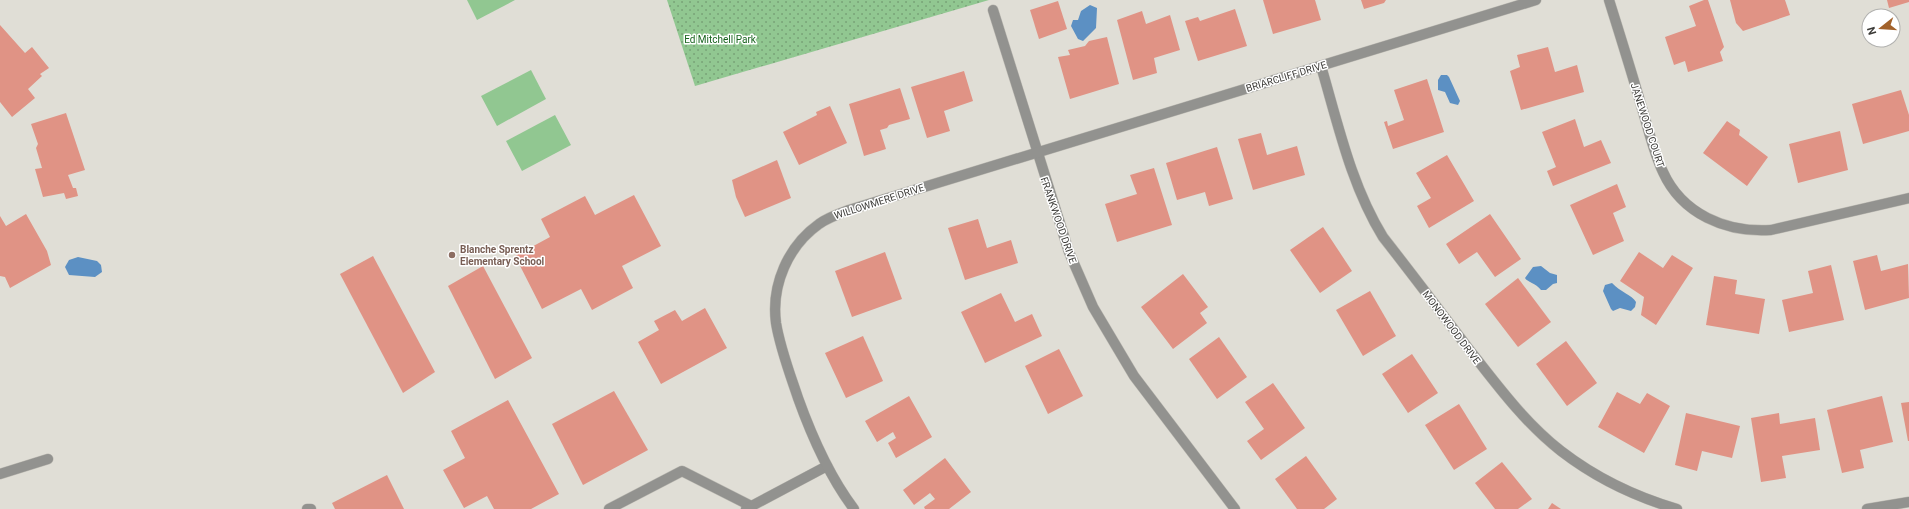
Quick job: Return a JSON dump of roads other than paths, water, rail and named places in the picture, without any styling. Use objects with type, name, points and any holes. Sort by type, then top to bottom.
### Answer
[{"type":"street","name":"BRIARCLIFF DRIVE","points":[[1037,152],[1536,0]]},
{"type":"street","name":"JANEWOOD COURT","points":[[1609,0],[1663,173],[1682,200],[1694,210],[1723,225],[1754,231],[1771,230],[1909,198]]},
{"type":"street","name":"FRANKWOOD DRIVE","points":[[993,10],[1068,252],[1093,307],[1134,376],[1235,509]]},
{"type":"street","name":"MONOWOOD DRIVE","points":[[1321,66],[1355,179],[1372,219],[1383,237],[1510,403],[1534,429],[1590,472],[1621,488],[1654,502],[1677,509]]},
{"type":"street","name":"WILLOWMERE DRIVE","points":[[854,509],[827,466],[810,430],[795,390],[776,322],[777,290],[781,275],[796,246],[819,224],[849,210],[1037,152]]},
{"type":"street","points":[[0,474],[48,459]]},
{"type":"street","points":[[609,509],[682,471],[748,508],[827,466]]},
{"type":"street","points":[[1867,509],[1909,502]]},
{"type":"street","points":[[307,509],[312,509]]},
{"type":"water","points":[[1090,5],[1097,8],[1096,28],[1083,41],[1078,39],[1071,26],[1073,20],[1078,20],[1081,11]]},
{"type":"water","points":[[1441,75],[1447,75],[1449,77],[1460,101],[1458,105],[1450,103],[1445,92],[1438,90],[1438,80]]},
{"type":"water","points":[[78,257],[97,261],[101,265],[102,272],[95,277],[69,275],[65,267],[69,260]]},
{"type":"water","points":[[1541,266],[1550,273],[1557,275],[1557,283],[1553,284],[1546,290],[1541,290],[1525,278],[1533,267]]},
{"type":"water","points":[[1612,283],[1632,297],[1636,302],[1635,307],[1631,311],[1620,308],[1613,311],[1611,309],[1603,291],[1605,285]]},
{"type":"place","name":"Blanche Sprentz Elementary School","points":[[452,255]]},
{"type":"park label","name":"Ed Mitchell Park","points":[[720,39]]}]
